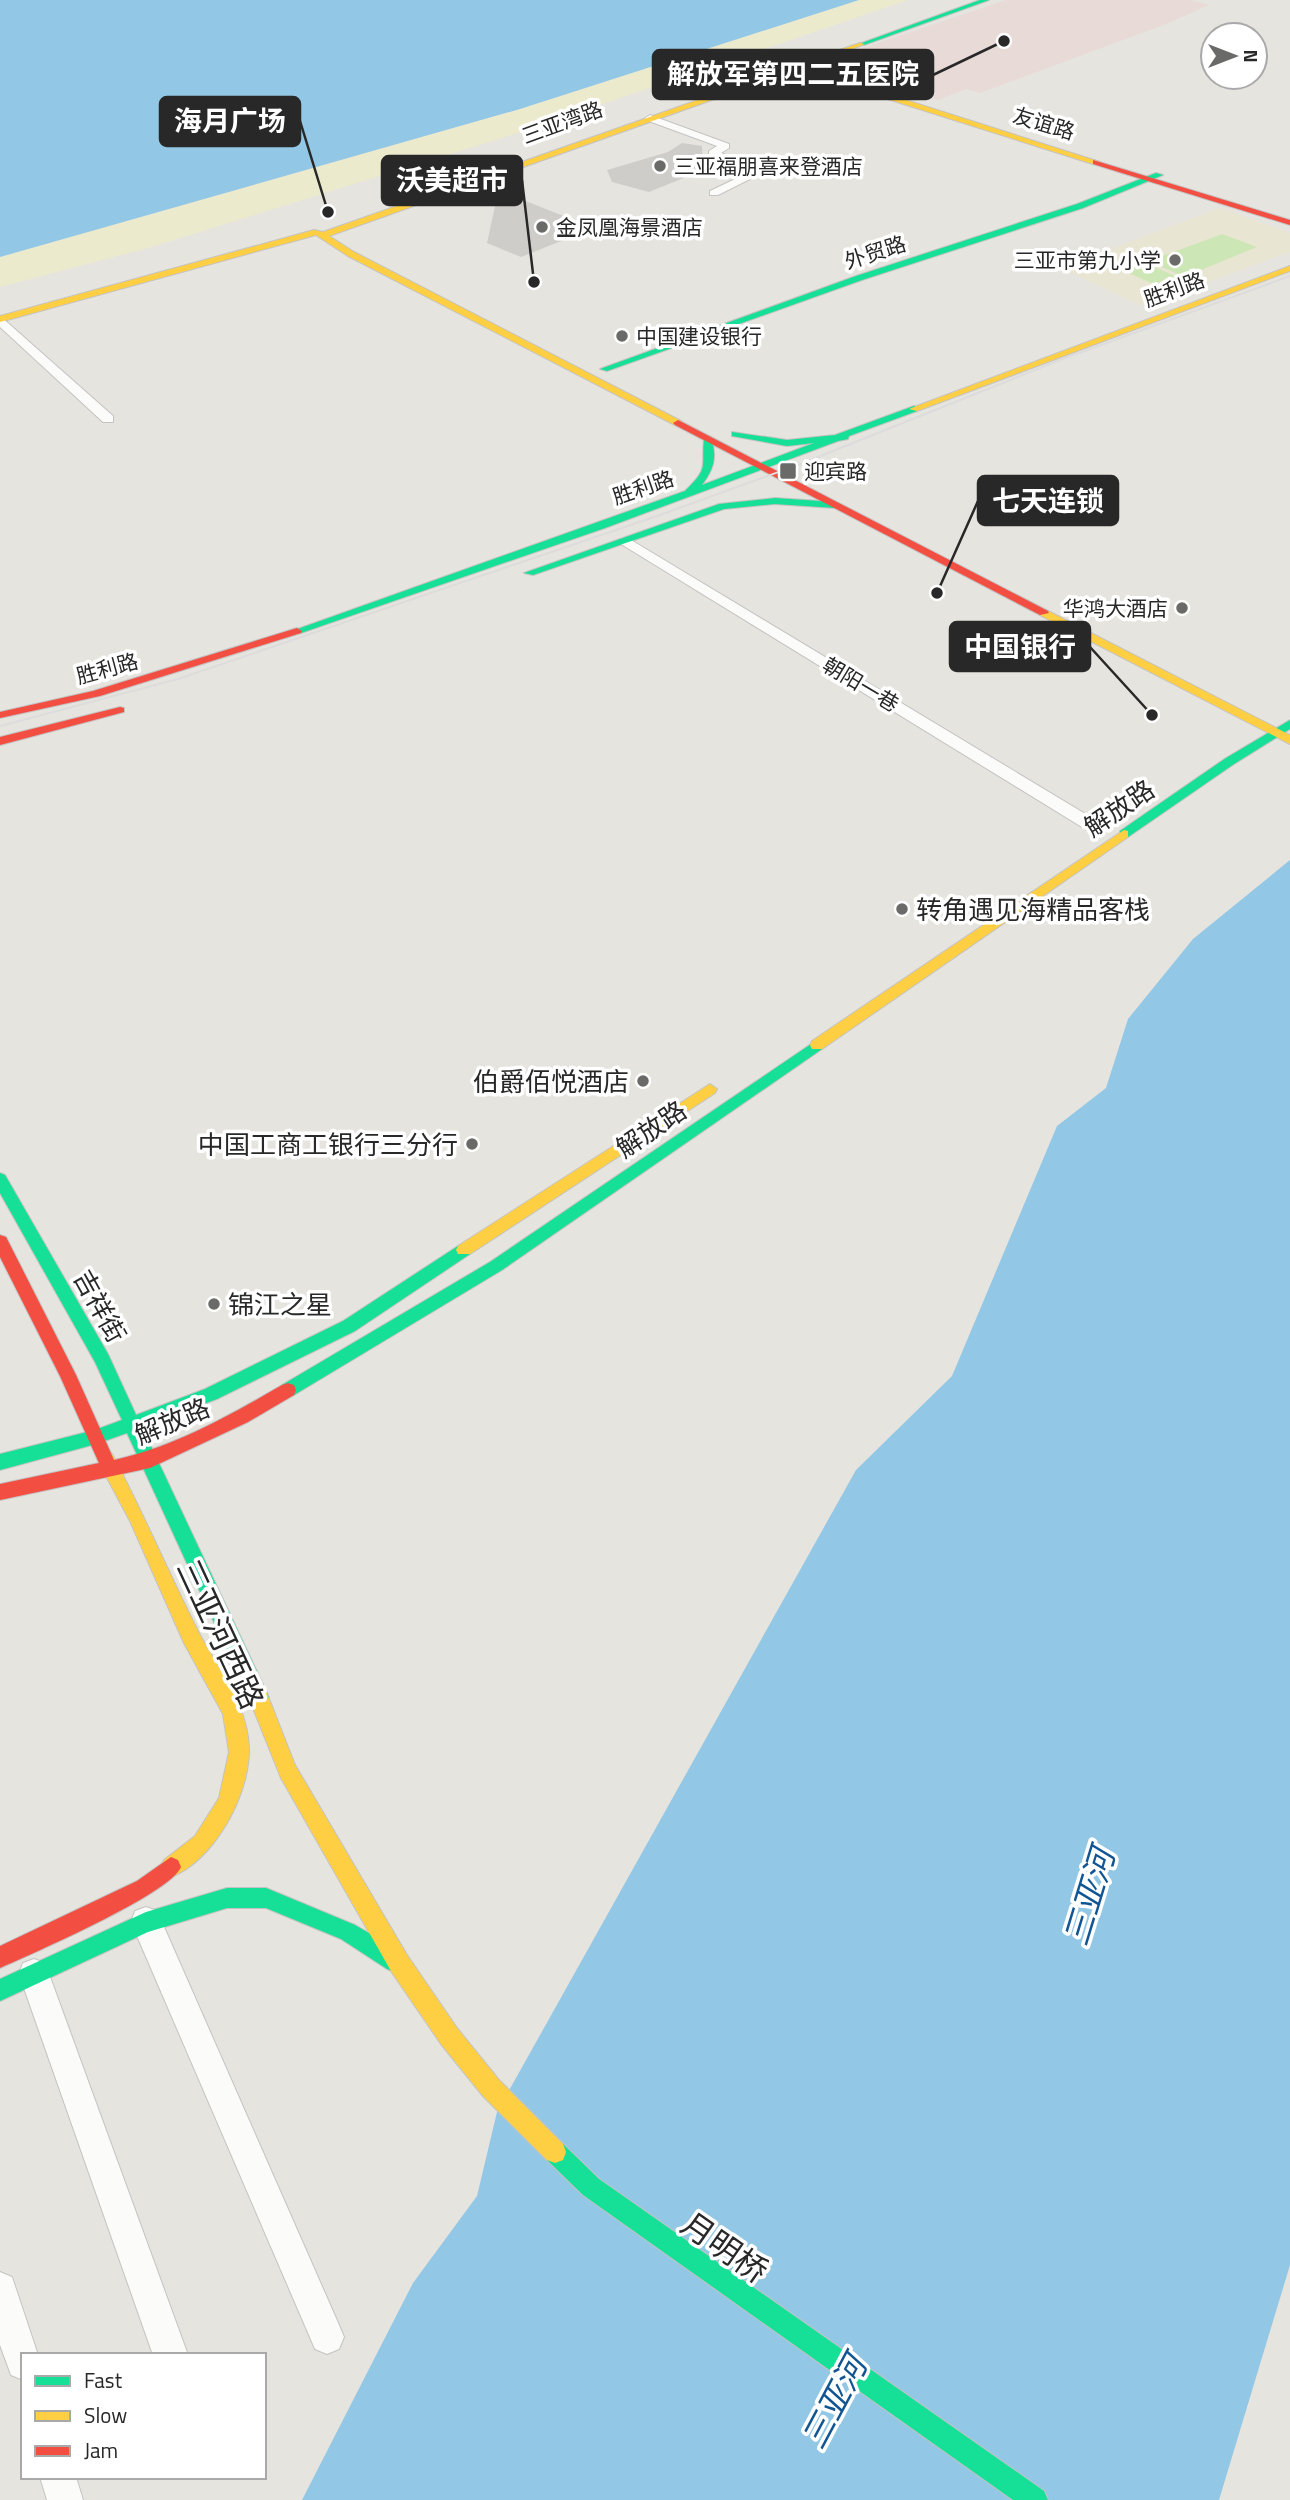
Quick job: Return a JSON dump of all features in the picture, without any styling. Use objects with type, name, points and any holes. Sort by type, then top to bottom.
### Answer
[{"type":"main road","name":"三亚湾路","points":[[320,233],[973,0]]},
{"type":"main road","name":"三亚湾路","points":[[0,319],[320,233],[650,118],[792,64],[986,0]]},
{"type":"main road","name":"友谊路","points":[[792,64],[1155,177],[1290,216]]},
{"type":"main road","name":"友谊路","points":[[1155,177],[1290,223]]},
{"type":"main road","name":"外贸路","points":[[604,369],[859,278],[1044,219],[1155,177]]},
{"type":"main road","points":[[320,233],[364,248],[786,459]]},
{"type":"main road","points":[[320,233],[351,254],[707,441],[1283,737]]},
{"type":"main road","name":"胜利路","points":[[0,715],[96,694],[218,657],[489,566],[762,468],[1290,268]]},
{"type":"main road","points":[[735,434],[787,443],[845,437]]},
{"type":"main road","points":[[690,494],[709,472],[713,463],[707,441]]},
{"type":"main road","name":"胜利路","points":[[513,578],[790,482],[808,471],[786,459]]},
{"type":"main road","points":[[723,506],[789,501],[835,505]]},
{"type":"main road","name":"胜利路","points":[[0,741],[130,707]]},
{"type":"main road","name":"解放路","points":[[0,1492],[150,1460],[243,1417],[496,1266],[1283,737],[1287,715],[1259,724],[1224,745]]},
{"type":"main road","name":"解放路","points":[[0,1462],[96,1437],[211,1394],[349,1326],[728,1077]]},
{"type":"main road","name":"吉祥街","points":[[0,1179],[102,1359],[150,1460]]},
{"type":"main road","points":[[0,1241],[68,1375],[110,1469]]},
{"type":"main road","name":"三亚河西路","points":[[150,1460],[258,1696],[288,1771],[399,1963]]},
{"type":"main road","name":"三亚河西路","points":[[0,1957],[144,1888],[202,1843],[228,1802],[239,1752],[232,1712],[191,1637],[137,1517],[110,1469]]},
{"type":"main road","points":[[0,1990],[146,1922],[227,1898],[266,1898],[348,1932],[399,1963]]},
{"type":"main road","name":"月明桥","points":[[399,1963],[422,1998],[491,2088],[591,2187],[1035,2500]]},
{"type":"street","points":[[650,118],[726,146],[713,153],[761,171],[714,193]]},
{"type":"street","points":[[0,319],[108,419]]},
{"type":"street","name":"朝阳一巷","points":[[625,541],[1096,829]]},
{"type":"street","points":[[146,1922],[327,2337]]},
{"type":"street","points":[[34,1974],[170,2353]]},
{"type":"street","points":[[0,2289],[21,2357]]},
{"type":"street","points":[[59,2479],[65,2500]]},
{"type":"shaded area","points":[[1006,0],[1191,0],[1209,5],[1166,24],[980,93],[966,89],[938,100],[818,63]]},
{"type":"shaded area","name":"三亚市第九小学","points":[[1220,208],[1290,233],[1290,252],[1143,306],[1060,268]]},
{"type":"sand","points":[[859,0],[908,0],[518,133],[148,248],[0,287],[0,257],[520,109]]},
{"type":"green space","points":[[1222,234],[1257,247],[1184,277],[1149,261]]},
{"type":"green space","points":[[1145,263],[1187,281],[1165,289],[1124,271]]},
{"type":"water","points":[[0,0],[859,0],[520,109],[0,257]]},
{"type":"water","name":"三亚河","points":[[1290,860],[1290,2265],[1219,2500],[302,2500],[413,2283],[477,2196],[497,2112],[856,1470],[952,1376],[1057,1126],[1106,1088],[1128,1019],[1193,939]]},
{"type":"building","name":"三亚福朋喜来登酒店","points":[[682,143],[702,146],[703,164],[696,173],[649,192],[612,182],[607,170],[668,152]]},
{"type":"building","name":"金凤凰海景酒店","points":[[518,198],[594,228],[521,257],[487,243],[495,206]]},
{"type":"tram line","points":[[0,726],[178,679],[657,516],[798,465],[1060,360],[1290,276]]},
{"type":"traffic: fast","points":[[862,44],[986,0]]},
{"type":"traffic: fast","points":[[604,369],[859,278],[1080,206],[1159,175]]},
{"type":"traffic: fast","points":[[297,631],[601,526],[914,409]]},
{"type":"traffic: fast","points":[[735,434],[787,443],[845,437]]},
{"type":"traffic: fast","points":[[689,493],[707,470],[710,457],[707,441]]},
{"type":"traffic: fast","points":[[723,506],[775,501],[835,505]]},
{"type":"traffic: fast","points":[[529,573],[720,507]]},
{"type":"traffic: fast","points":[[1124,834],[1230,761],[1290,724]]},
{"type":"traffic: fast","points":[[288,1390],[496,1266],[817,1045]]},
{"type":"traffic: fast","points":[[0,1179],[102,1359],[259,1698]]},
{"type":"traffic: fast","points":[[0,1462],[96,1437],[211,1394],[349,1326],[464,1250]]},
{"type":"traffic: fast","points":[[0,1990],[146,1922],[227,1898],[266,1898],[348,1932],[395,1961]]},
{"type":"traffic: fast","points":[[555,2152],[591,2187],[1035,2500]]},
{"type":"traffic: slow","points":[[317,232],[323,235],[862,44]]},
{"type":"traffic: slow","points":[[785,64],[1096,162]]},
{"type":"traffic: slow","points":[[0,319],[317,232]]},
{"type":"traffic: slow","points":[[323,235],[351,254],[678,423]]},
{"type":"traffic: slow","points":[[914,409],[1290,268]]},
{"type":"traffic: slow","points":[[1044,613],[1290,740]]},
{"type":"traffic: slow","points":[[817,1045],[1124,834]]},
{"type":"traffic: slow","points":[[464,1250],[710,1089]]},
{"type":"traffic: slow","points":[[106,1459],[137,1517],[191,1637],[232,1712],[239,1752],[228,1802],[202,1843],[171,1867]]},
{"type":"traffic: slow","points":[[259,1698],[288,1771],[399,1963],[449,2036],[491,2088],[555,2152]]},
{"type":"traffic: jam","points":[[1096,162],[1290,223]]},
{"type":"traffic: jam","points":[[678,423],[1044,613]]},
{"type":"traffic: jam","points":[[0,715],[96,694],[297,631]]},
{"type":"traffic: jam","points":[[0,741],[120,710]]},
{"type":"traffic: jam","points":[[0,1241],[68,1375],[106,1459]]},
{"type":"traffic: jam","points":[[0,1492],[150,1460],[242,1417],[288,1390]]},
{"type":"traffic: jam","points":[[0,1957],[144,1888],[171,1867]]},
{"type":"place","name":"解放军第四二五医院","points":[[1004,41]]},
{"type":"place","name":"三亚福朋喜来登酒店","points":[[660,166]]},
{"type":"place","name":"海月广场","points":[[328,212]]},
{"type":"place","name":"金凤凰海景酒店","points":[[542,227]]},
{"type":"place","name":"三亚市第九小学","points":[[1175,260]]},
{"type":"place","name":"沃美超市","points":[[534,282]]},
{"type":"place","name":"中国建设银行","points":[[622,336]]},
{"type":"place","name":"迎宾路","points":[[788,471]]},
{"type":"place","name":"七天连锁","points":[[937,593]]},
{"type":"place","name":"华鸿大酒店","points":[[1182,608]]},
{"type":"place","name":"中国银行","points":[[1152,715]]},
{"type":"place","name":"转角遇见海精品客栈","points":[[902,909]]},
{"type":"place","name":"伯爵佰悦酒店","points":[[643,1081]]},
{"type":"place","name":"中国工商工银行三分行","points":[[472,1144]]},
{"type":"place","name":"锦江之星","points":[[214,1304]]}]
